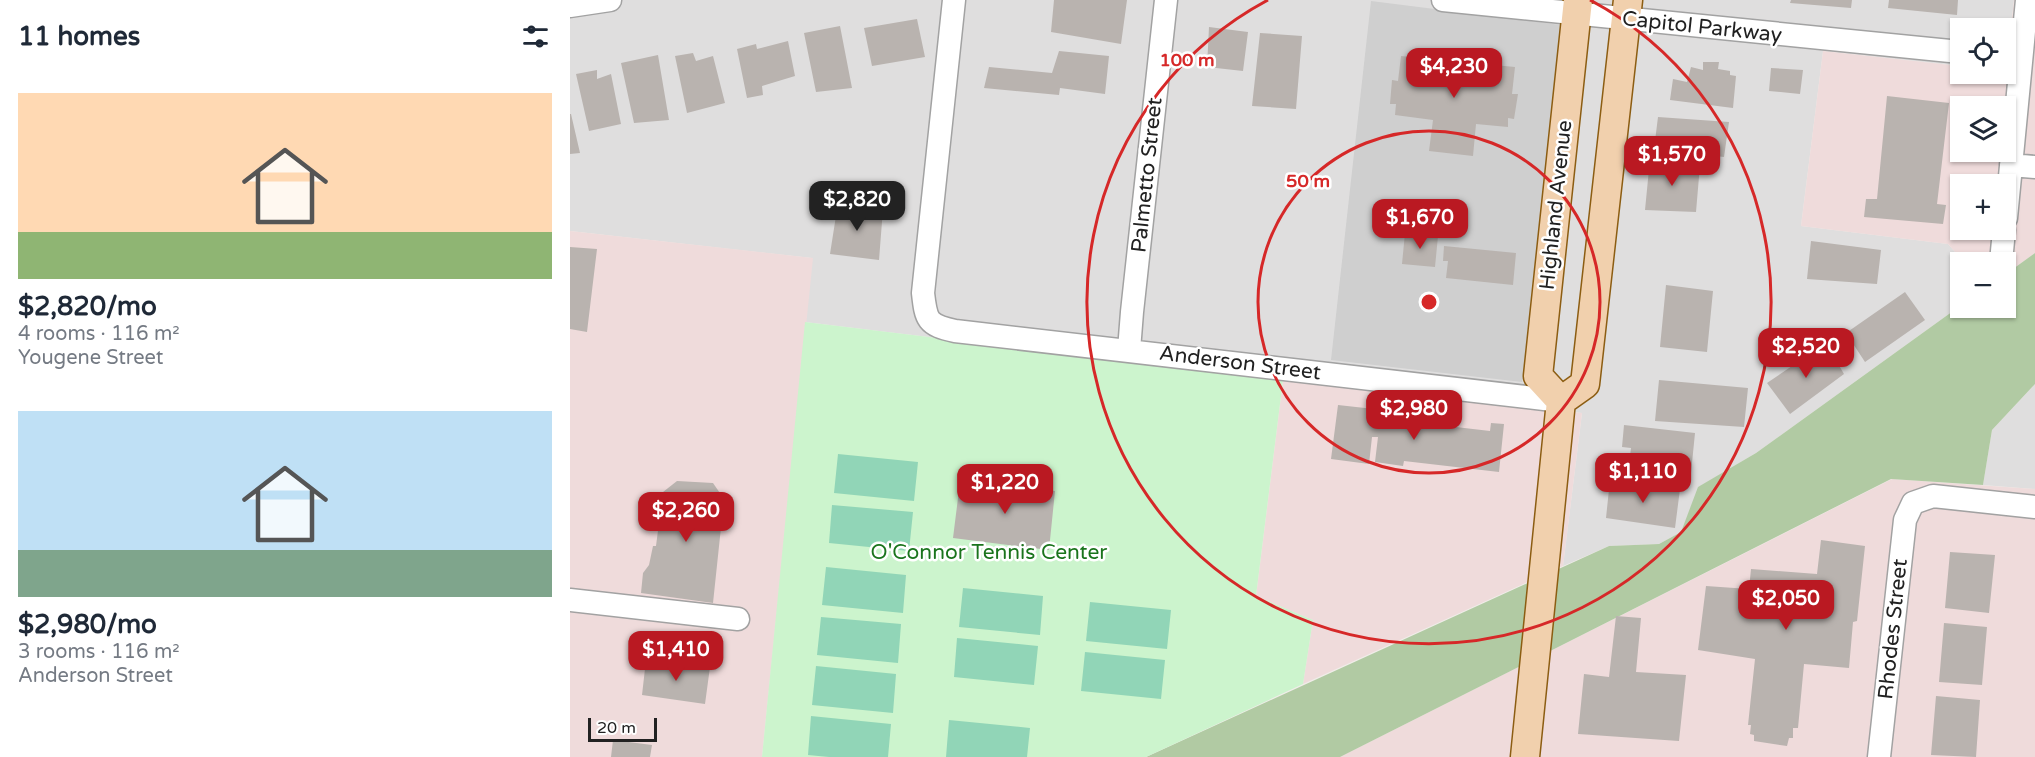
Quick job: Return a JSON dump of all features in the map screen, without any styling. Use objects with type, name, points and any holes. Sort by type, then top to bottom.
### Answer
[{"type":"main road","name":"Highland Avenue","points":[[1561,401],[1538,376],[1577,7]]},
{"type":"main road","points":[[1525,757],[1561,401],[1585,384],[1627,10]]},
{"type":"street","points":[[570,6],[610,0]]},
{"type":"street","name":"Anderson Street","points":[[954,0],[923,293],[925,315],[937,327],[955,331],[1561,401]]},
{"type":"street","name":"Palmetto Street","points":[[1129,350],[1166,0]]},
{"type":"street","name":"Capitol Parkway","points":[[1443,0],[1627,10],[1950,51]]},
{"type":"street","points":[[2016,45],[2027,0]]},
{"type":"street","points":[[2010,174],[2012,84]]},
{"type":"street","points":[[2011,165],[2035,167]]},
{"type":"street","name":"Rhodes Street","points":[[1879,757],[1905,520],[1913,503],[1933,496],[2035,507]]},
{"type":"street","points":[[570,600],[738,619]]},
{"type":"shaded area","points":[[570,0],[2014,0],[2012,18],[1950,18],[1950,65],[1823,51],[1801,226],[1948,244],[1955,252],[1950,252],[1950,313],[1756,453],[1699,487],[1681,532],[1659,544],[1609,546],[1563,566],[1582,413],[1283,380],[805,322],[812,258],[570,231]]},
{"type":"shaded area","points":[[2014,0],[2035,0],[2035,253],[2016,267],[2016,252],[1955,252],[1948,244],[1801,226],[1823,51],[1950,65],[1950,84],[2016,84],[2016,18],[2012,18]]},
{"type":"shaded area","points":[[1371,1],[1561,25],[1522,382],[1331,360]]},
{"type":"shaded area","points":[[570,231],[813,258],[762,757],[570,757]]},
{"type":"shaded area","points":[[1283,380],[1582,413],[1563,566],[1303,684],[1313,620],[1256,596]]},
{"type":"shaded area","points":[[2035,384],[2035,489],[1983,485],[1992,430]]},
{"type":"shaded area","points":[[1892,479],[2035,489],[2035,757],[1340,757]]},
{"type":"green space","points":[[2035,253],[2035,384],[1992,430],[1983,485],[1891,479],[1340,757],[1146,757],[1609,546],[1659,544],[1681,532],[1698,487],[1756,453],[1950,313],[1950,318],[2016,318],[2016,267]]},
{"type":"green space","name":"O'Connor Tennis Center","points":[[805,322],[1283,380],[1256,596],[1313,620],[1303,684],[1146,757],[762,757]]},
{"type":"green space","points":[[838,454],[918,462],[914,501],[834,493]]},
{"type":"green space","points":[[832,505],[913,512],[909,551],[829,543]]},
{"type":"green space","points":[[826,567],[906,575],[903,613],[822,605]]},
{"type":"green space","points":[[963,588],[1043,596],[1040,635],[959,627]]},
{"type":"green space","points":[[1090,602],[1171,610],[1167,649],[1086,641]]},
{"type":"green space","points":[[821,617],[901,624],[898,663],[817,655]]},
{"type":"green space","points":[[957,638],[1038,646],[1034,685],[954,677]]},
{"type":"green space","points":[[1085,652],[1165,660],[1161,699],[1081,691]]},
{"type":"green space","points":[[816,666],[896,674],[893,713],[812,705]]},
{"type":"green space","points":[[811,716],[891,724],[888,757],[808,755]]},
{"type":"green space","points":[[949,720],[1030,728],[1027,757],[946,757]]},
{"type":"building","points":[[1054,0],[1127,0],[1121,44],[1051,32]]},
{"type":"building","points":[[1791,0],[1852,0],[1851,8],[1790,3]]},
{"type":"building","points":[[1889,0],[1958,0],[1957,15],[1888,8]]},
{"type":"building","points":[[917,19],[925,57],[872,66],[864,28]]},
{"type":"building","points":[[840,26],[852,88],[816,92],[804,33]]},
{"type":"building","points":[[1209,27],[1248,32],[1243,71],[1207,67]]},
{"type":"building","points":[[1260,33],[1302,36],[1296,109],[1252,106]]},
{"type":"building","points":[[788,41],[795,76],[762,86],[763,95],[747,98],[737,49],[756,44],[757,49]]},
{"type":"building","points":[[1059,51],[1109,56],[1105,94],[1060,88],[1059,95],[984,88],[989,67],[1052,73]]},
{"type":"building","points":[[693,53],[696,61],[713,56],[725,103],[687,113],[675,56]]},
{"type":"building","points":[[658,55],[669,120],[634,123],[621,63]]},
{"type":"building","points":[[1401,56],[1515,67],[1512,94],[1518,94],[1514,119],[1508,118],[1508,127],[1476,124],[1473,156],[1429,151],[1433,120],[1395,115],[1396,104],[1390,104],[1392,80],[1398,81]]},
{"type":"building","points":[[1703,62],[1719,62],[1718,69],[1730,71],[1730,75],[1736,76],[1733,108],[1670,100],[1673,79],[1687,82],[1691,67],[1703,70]]},
{"type":"building","points":[[1771,68],[1803,70],[1800,94],[1769,91]]},
{"type":"building","points":[[597,70],[597,79],[611,74],[621,124],[589,131],[576,74]]},
{"type":"building","points":[[1887,96],[1949,103],[1937,204],[1946,205],[1943,224],[1864,217],[1866,199],[1877,199]]},
{"type":"building","points":[[571,114],[580,153],[570,154]]},
{"type":"building","points":[[1658,117],[1729,122],[1724,157],[1654,149]]},
{"type":"building","points":[[1650,159],[1700,165],[1696,212],[1645,210]]},
{"type":"building","points":[[838,203],[883,209],[879,260],[830,254]]},
{"type":"building","points":[[1405,233],[1438,236],[1435,267],[1402,264]]},
{"type":"building","points":[[1811,241],[1881,250],[1877,284],[1807,279]]},
{"type":"building","points":[[1444,246],[1516,253],[1513,285],[1446,278],[1448,261],[1443,261]]},
{"type":"building","points":[[570,247],[597,249],[587,332],[570,329]]},
{"type":"building","points":[[1666,285],[1713,291],[1707,352],[1660,347]]},
{"type":"building","points":[[1905,292],[1925,320],[1865,362],[1846,333]]},
{"type":"building","points":[[1826,343],[1844,374],[1790,414],[1767,383]]},
{"type":"building","points":[[1659,380],[1748,388],[1744,427],[1655,421]]},
{"type":"building","points":[[1338,405],[1374,409],[1373,415],[1415,419],[1416,410],[1431,412],[1430,424],[1490,431],[1491,423],[1504,424],[1499,472],[1404,461],[1403,466],[1375,462],[1378,437],[1372,437],[1369,464],[1331,459]]},
{"type":"building","points":[[1624,425],[1695,433],[1691,473],[1629,464],[1631,448],[1622,447]]},
{"type":"building","points":[[1610,480],[1680,489],[1675,528],[1606,518]]},
{"type":"building","points":[[677,481],[713,483],[724,499],[713,603],[641,593],[643,573],[649,565],[653,546],[656,546],[663,492]]},
{"type":"building","points":[[960,482],[1055,491],[1049,550],[953,538]]},
{"type":"building","points":[[1821,540],[1865,546],[1857,621],[1853,622],[1849,668],[1804,664],[1798,728],[1793,728],[1793,738],[1789,738],[1787,746],[1754,741],[1754,735],[1750,734],[1751,725],[1748,725],[1755,659],[1698,650],[1706,586],[1749,589],[1751,569],[1817,574]]},
{"type":"building","points":[[1950,552],[1995,555],[1989,613],[1945,608]]},
{"type":"building","points":[[1616,616],[1641,618],[1636,672],[1686,675],[1679,741],[1578,734],[1584,674],[1609,677]]},
{"type":"building","points":[[1944,623],[1987,627],[1982,685],[1939,682]]},
{"type":"building","points":[[646,660],[710,667],[705,704],[642,695]]},
{"type":"building","points":[[1936,696],[1980,700],[1976,757],[1931,755]]},
{"type":"building","points":[[613,740],[652,745],[650,757],[611,757]]}]
